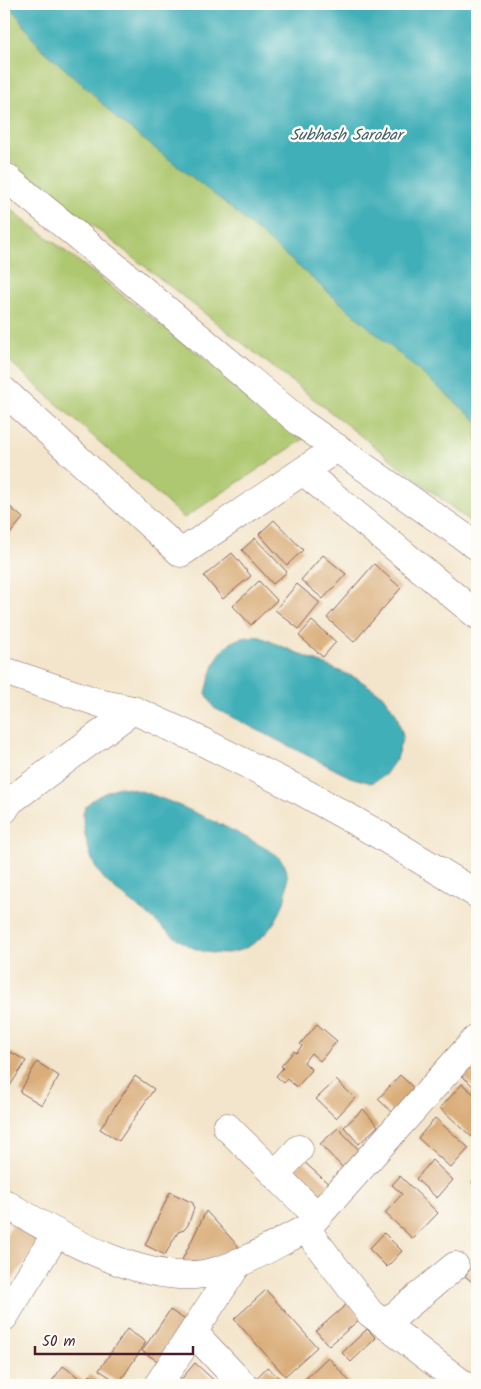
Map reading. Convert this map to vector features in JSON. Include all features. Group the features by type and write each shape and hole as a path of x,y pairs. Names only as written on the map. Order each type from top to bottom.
{"street":[{"path":"4,176 301,423 477,546"},
{"path":"4,391 181,553 337,448"},
{"path":"303,471 477,615"},
{"path":"4,671 103,704 133,710 203,742 303,792 383,837 477,894"},
{"path":"4,810 10,801 133,710"},
{"path":"4,1203 56,1234 106,1257 170,1274 194,1275 216,1272 239,1262 312,1222 477,1038"},
{"path":"227,1127 275,1175 312,1222 370,1313 464,1385"},
{"path":"275,1175 298,1149"},
{"path":"4,1317 56,1234"},
{"path":"158,1385 239,1262"},
{"path":"385,1324 455,1266"},
{"path":"193,1332 243,1385"}],"green space":[{"name":"Subhash Sarobar","path":"4,4 477,4 477,527 4,156"},
{"path":"4,204 307,437 184,518 4,356"}],"water":[{"name":"Subhash Sarobar","path":"9,4 477,4 477,421 224,202 116,118 90,91 40,47"},
{"path":"258,636 358,679 382,695 396,713 403,736 396,759 385,775 371,783 350,777 214,708 206,693 218,657 222,651 236,640"},
{"path":"118,787 146,793 173,803 226,827 277,855 286,869 287,888 280,912 273,925 264,935 254,943 230,953 203,951 189,946 176,938 105,880 91,857 84,830 83,815 89,802"}],"building":[{"path":"4,502 23,518 4,541"},
{"path":"274,520 303,550 287,565 259,534"},
{"path":"255,538 287,572 273,584 242,550"},
{"path":"232,553 251,576 223,599 204,576"},
{"path":"323,555 346,574 323,599 301,580"},
{"path":"374,564 401,588 354,642 327,618"},
{"path":"259,581 277,600 251,625 233,606"},
{"path":"297,584 320,603 299,629 275,610"},
{"path":"312,621 336,642 323,657 299,636"},
{"path":"317,1024 337,1041 320,1061 311,1053 304,1062 312,1070 297,1087 287,1079 284,1083 276,1076 283,1068 281,1066 294,1051 296,1053 302,1046 300,1044"},
{"path":"11,1052 26,1061 8,1089 4,1086 4,1063"},
{"path":"477,1058 477,1090 461,1075"},
{"path":"37,1062 59,1076 42,1105 20,1092"},
{"path":"400,1075 417,1091 395,1115 378,1099"},
{"path":"135,1076 154,1089 119,1141 100,1129"},
{"path":"336,1080 355,1098 336,1118 316,1099"},
{"path":"462,1084 477,1097 477,1132 472,1137 440,1108"},
{"path":"363,1109 378,1126 359,1144 344,1127"},
{"path":"435,1118 469,1148 451,1168 418,1138"},
{"path":"338,1128 362,1153 345,1170 320,1144"},
{"path":"432,1160 453,1180 437,1198 416,1179"},
{"path":"303,1161 331,1186 312,1206 285,1181"},
{"path":"400,1176 438,1213 413,1239 385,1213 402,1194 392,1185"},
{"path":"477,1177 477,1188 472,1183"},
{"path":"170,1192 193,1203 194,1208 188,1225 184,1230 178,1232 165,1255 145,1245"},
{"path":"206,1211 239,1247 228,1257 215,1263 181,1262"},
{"path":"14,1222 40,1241 4,1292 4,1237"},
{"path":"384,1233 402,1251 387,1267 369,1249"},
{"path":"477,1260 477,1286 465,1276"},
{"path":"266,1290 317,1347 285,1376 234,1319"},
{"path":"348,1303 361,1318 329,1346 316,1331"},
{"path":"170,1310 190,1323 162,1364 142,1351"},
{"path":"127,1329 146,1342 119,1383 99,1370"},
{"path":"367,1329 376,1338 351,1362 342,1353"},
{"path":"328,1357 350,1382 346,1385 304,1385 301,1383"},
{"path":"195,1363 219,1385 177,1384"},
{"path":"63,1366 85,1382 90,1375 102,1383 104,1379 112,1385 49,1385"},
{"path":"267,1367 287,1385 250,1385"}]}
